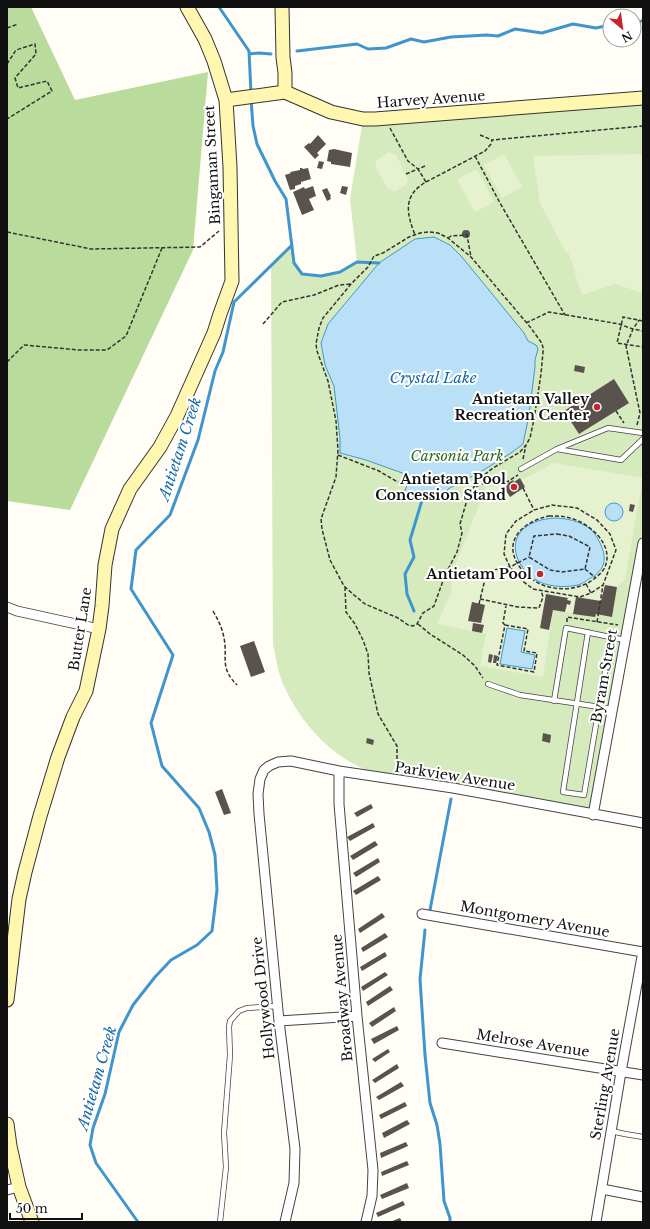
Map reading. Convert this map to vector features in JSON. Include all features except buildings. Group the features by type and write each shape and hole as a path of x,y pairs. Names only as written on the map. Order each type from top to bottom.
{"street":[{"name":"Bingaman Street","path":"187,7 205,39 214,61 226,100 229,146 232,281"},
{"path":"226,100 285,92 282,7"},
{"name":"Harvey Avenue","path":"285,92 331,112 363,119 643,98"},
{"name":"Butter Lane","path":"7,1000 19,900 25,872 58,757 73,717 86,691 99,629 105,565 112,529 130,489 160,447 177,416 214,333 232,281"},
{"name":"Byram Street","path":"594,815 643,543"},
{"path":"7,607 17,611 99,629"},
{"name":"Parkview Avenue","path":"264,770 278,762 291,762 339,771 453,788 643,823"},
{"name":"Hollywood Drive","path":"264,770 260,779 258,794 259,814 279,1021 295,1149 294,1183 285,1222"},
{"name":"Broadway Avenue","path":"339,771 339,804 373,1170 372,1196 366,1222"},
{"name":"Montgomery Avenue","path":"422,914 643,952"},
{"name":"Sterling Avenue","path":"596,1222 643,952"},
{"path":"279,1021 358,1016"},
{"name":"Melrose Avenue","path":"442,1043 643,1075"},
{"path":"7,1124 13,1189 32,1222"},
{"path":"602,1190 643,1196"}],"lane":[{"path":"521,469 557,449 608,428 643,433"},
{"path":"557,449 621,460 643,439"},
{"path":"554,701 566,628 625,640"},
{"path":"588,632 563,792 584,795 611,637"},
{"path":"488,684 520,695 613,710"},
{"path":"220,1222 226,1167 224,1133 230,1055 230,1021 239,1011 248,1008 278,1006"},
{"path":"611,1130 643,1138"}],"path":[{"path":"7,28 18,24"},
{"path":"7,64 16,50 35,44 36,54 15,78 18,88 46,81 52,91 7,119"},
{"path":"384,118 408,161 418,169 426,182"},
{"path":"480,135 492,140 643,126"},
{"path":"415,235 408,208 413,193 418,187 426,182 485,151 491,144 492,140"},
{"path":"475,156 500,203 565,315"},
{"path":"406,174 425,166"},
{"path":"7,232 91,249 200,248 231,220"},
{"path":"429,232 438,233 448,238 471,257 541,342 543,352 530,438 520,452 479,478 467,500 460,524 462,533 457,552 445,575 434,606 423,613 418,624 413,626 365,604 354,596 344,586 330,560 321,519 336,477 338,455 336,421 328,381 317,351 316,344 319,328 324,318 351,284 368,267 374,256 383,254 409,237 415,235 429,232"},
{"path":"448,238 451,236 467,234 471,257"},
{"path":"7,362 24,345 79,350 108,350 126,336 162,248"},
{"path":"263,324 282,302 314,295 339,285 351,284"},
{"path":"526,323 549,312 621,325 643,332"},
{"path":"643,321 623,317 617,343 643,347"},
{"path":"636,432 640,413 626,344 639,320"},
{"path":"616,411 629,432"},
{"path":"473,488 486,483 507,482 521,473 526,445"},
{"path":"338,455 379,471 401,484"},
{"path":"523,488 534,510"},
{"path":"597,622 603,585 616,550 610,534 597,520 577,508 552,505 534,510 516,521 506,534 504,554 510,567 520,579 533,589 580,597 591,593 603,585"},
{"path":"549,516 561,516 582,522 596,533 606,550 606,562 603,570 596,578 586,584 573,588 558,589 544,586 536,582 522,570 517,563 514,557 513,544 515,537 522,528 541,518 549,516"},
{"path":"529,557 534,536 557,534 569,536 590,547 585,568"},
{"path":"479,604 487,571 510,567 529,557"},
{"path":"529,557 550,570 562,572 585,568"},
{"path":"585,568 596,578"},
{"path":"603,570 608,572"},
{"path":"586,584 591,593"},
{"path":"344,586 346,612 355,624 368,654 369,673 378,714 397,746 397,760 403,781"},
{"path":"557,593 558,589"},
{"path":"480,599 518,607 539,608 543,597 541,590"},
{"path":"505,625 528,629 524,651 537,653 534,672 497,665 505,625 503,622 506,605"},
{"path":"213,611 220,623 224,639 224,661 229,677 237,685"},
{"path":"566,628 567,617 628,627"},
{"path":"418,624 430,634 463,655 476,666 488,684"}],"green space":[{"path":"7,7 31,7 75,100 208,72 193,250 70,510 7,501"},
{"name":"Carsonia Park","path":"643,98 643,543 593,815 391,779 372,773 337,753 306,723 282,681 273,645 271,266 292,245 294,263 302,274 321,276 340,272 357,262 350,199 363,119"},
{"path":"389,152 396,155 408,179 406,185 395,191 388,189 375,166 377,160"},
{"path":"504,154 522,187 502,198 484,165"},
{"path":"643,154 643,293 615,284 582,295 569,254 565,251 540,203 533,156"},
{"path":"477,169 494,202 475,212 457,179"},
{"name":"Antietam Pool","path":"553,463 643,478 625,579 617,587 612,617 596,614 595,617 553,610 543,677 480,666 486,634 437,624 451,593 454,569 486,487 503,486 513,480 514,482 520,478 521,480"}],"water":[{"name":"Crystal Lake","path":"434,237 450,245 462,257 524,333 528,341 536,345 538,349 535,360 529,415 523,444 482,471 448,489 444,499 403,495 408,483 405,474 366,460 340,453 340,438 334,386 325,365 321,343 328,324 379,263 415,239"},
{"path":"614,503 620,506 623,512 620,518 614,521 608,518 605,512 608,506"},
{"path":"553,518 573,520 586,526 594,533 602,547 604,553 604,563 602,568 595,575 579,585 556,586 539,582 529,575 518,559 515,547 519,534 533,523"},
{"path":"507,628 525,631 521,652 535,655 532,669 500,664"}],"waterway":[{"name":"Antietam Creek","path":"219,7 249,51 251,93"},
{"path":"297,51 357,44 368,49 386,48 411,39 424,42 451,37 487,35 498,36 515,29 542,33 573,24 596,28 602,27"},
{"path":"249,54 271,54"},
{"name":"Antietam Creek","path":"251,99 253,126 257,144 275,181 286,199 294,263 302,274 321,276 340,272 357,262 379,263"},
{"name":"Antietam Creek","path":"138,1222 96,1163 90,1145 93,1128 105,1094 119,1032 133,1005 155,977 171,960 197,945 212,931 217,890 215,855 209,832 199,808 162,766 151,723 173,655 131,589 136,550 170,515 198,440 215,371 223,352 234,302 292,245"},
{"path":"414,611 407,594 405,574 414,557 410,540 423,497"},
{"path":"430,910 451,799"},
{"path":"425,930 420,979 425,1055 430,1103 437,1125 440,1144 444,1201 450,1222"}],"place":[{"name":"Antietam Valley Recreation Center","path":"597,407"},
{"name":"Antietam Pool Concession Stand","path":"514,487"},
{"name":"Antietam Pool","path":"540,574"}]}
